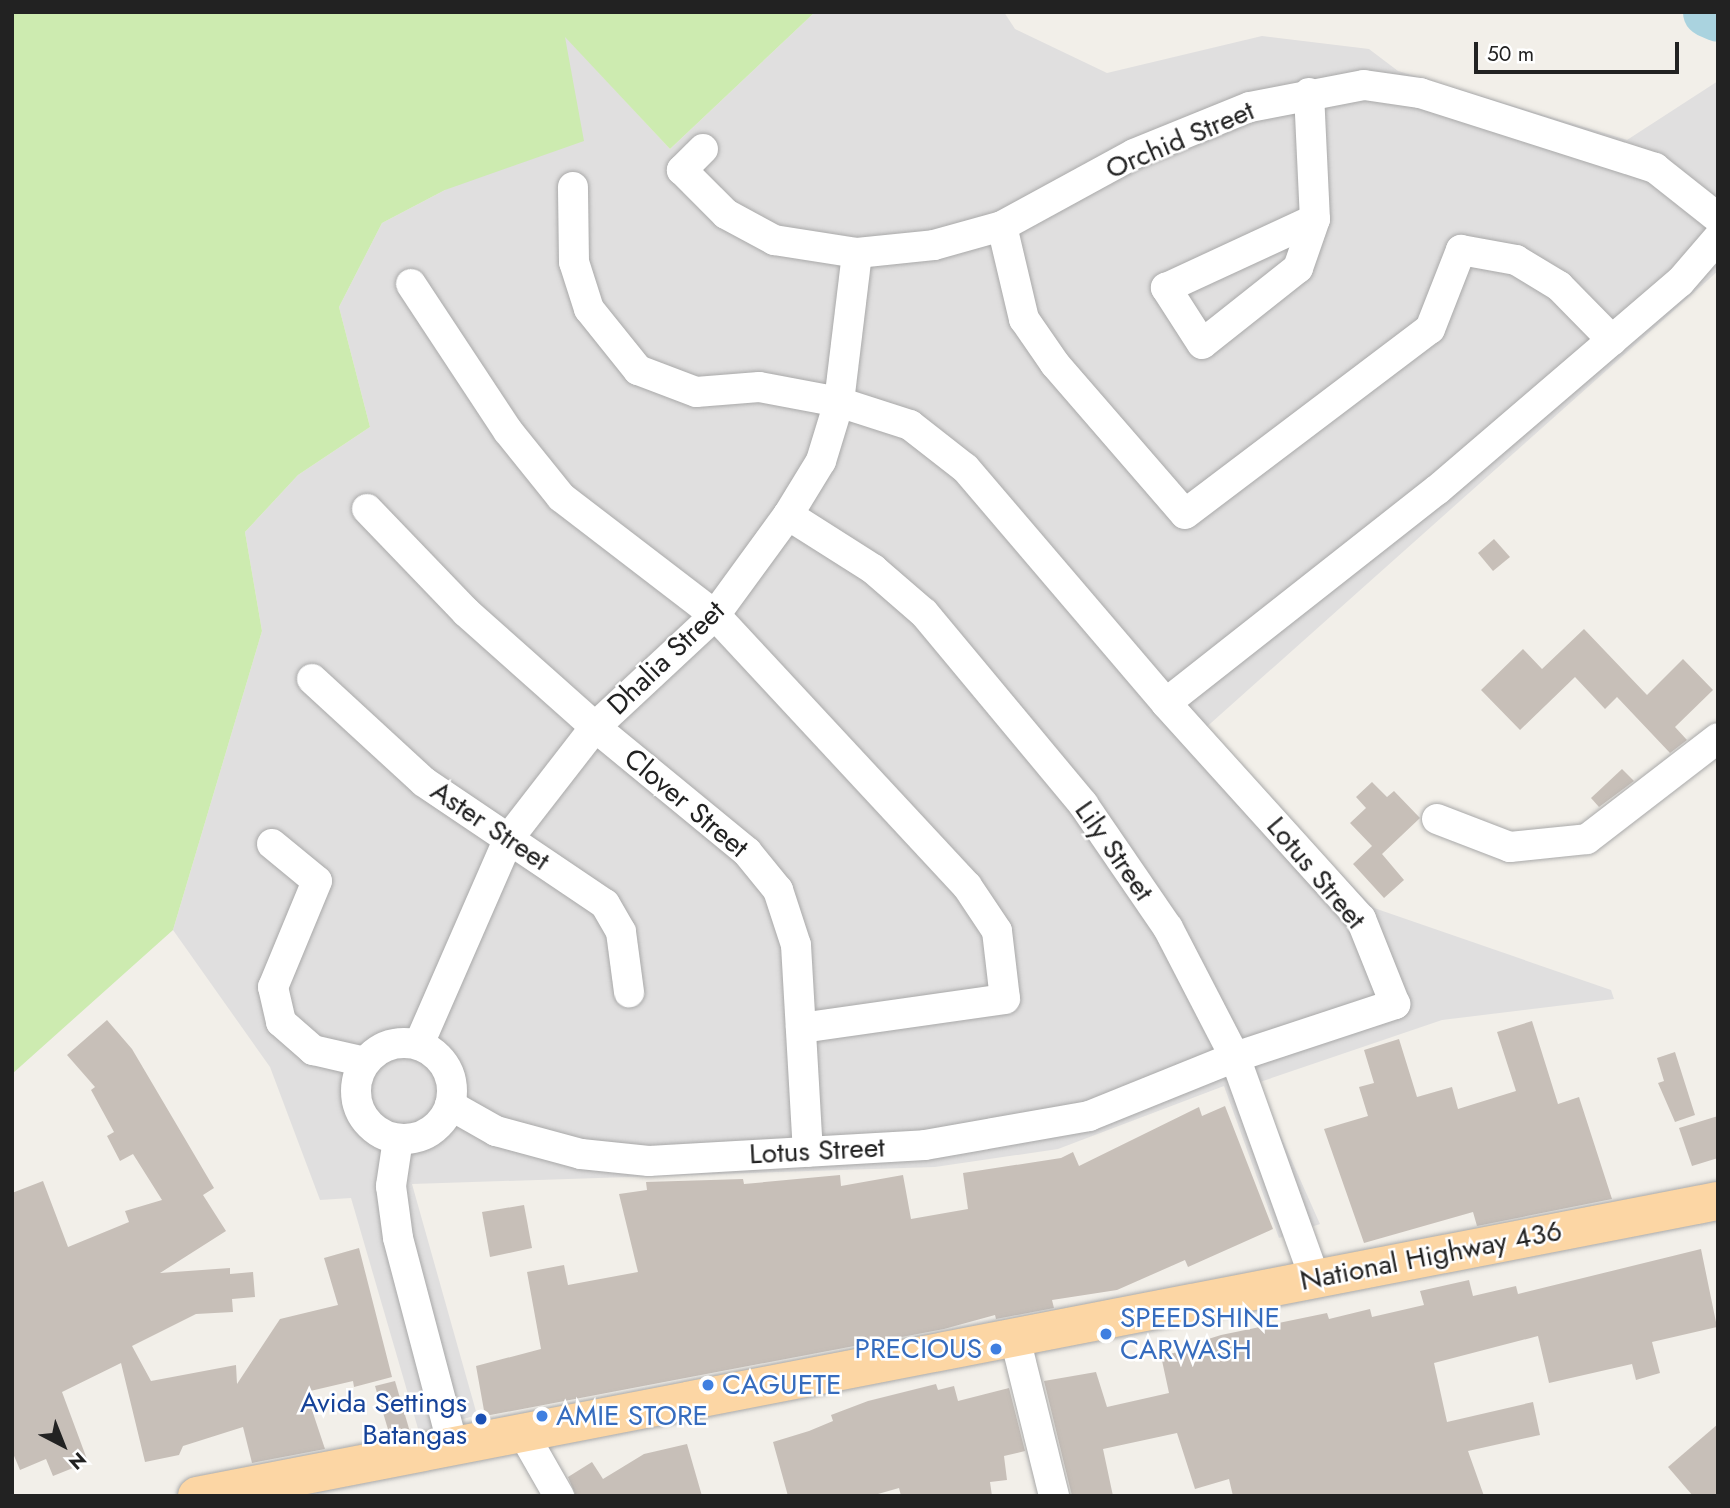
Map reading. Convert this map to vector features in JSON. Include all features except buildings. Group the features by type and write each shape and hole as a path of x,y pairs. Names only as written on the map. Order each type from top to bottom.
{"main road":[{"name":"National Highway 436","path":"197,1496 1015,1338 1314,1277 1718,1201"}],"street":[{"name":"Orchid Street","path":"703,149 682,170 726,214 774,240 857,253 934,245 1002,226 1134,154 1250,107 1308,93 1364,86 1420,93 1655,168 1718,218"},
{"path":"1308,93 1315,219 1298,268 1202,344 1166,288 1315,219"},
{"name":"Lotus Street","path":"450,1105 496,1131 581,1154 649,1161 925,1145 1089,1116 1235,1057 1395,1004 1361,919 1166,703 965,468 910,425 839,402 759,387 696,392 638,370 589,309 574,262 573,187"},
{"path":"1002,226 1024,319 1055,364 1185,514 1430,329 1461,250 1516,260 1559,286 1612,340"},
{"path":"1166,703 1437,490 1680,282 1718,238"},
{"name":"Dhalia Street","path":"419,1044 509,838 595,727 715,615 788,516 821,461 839,402 857,253"},
{"path":"411,284 508,431 561,497 715,615 967,886 997,932 1005,999 800,1028"},
{"name":"Clover Street","path":"367,509 466,612 595,727 747,852 778,890 796,945 808,1152"},
{"name":"Lily Street","path":"788,516 873,569 924,613 1074,793 1168,928 1235,1057 1314,1277"},
{"name":"Aster Street","path":"312,679 424,782 605,904 621,932 629,992"},
{"path":"1437,819 1510,847 1587,839 1718,738"},
{"path":"272,844 317,881 274,987 281,1022 313,1050 365,1062"},
{"path":"390,1044 419,1044 432,1051 450,1075 450,1105 430,1132 398,1139 369,1124 359,1110 358,1077 365,1062 390,1044"},
{"path":"398,1139 391,1186 398,1238 453,1446"},
{"path":"1015,1338 1054,1496"},
{"path":"523,1433 559,1496"}],"shaded area":[{"name":"Avida Settings Batangas","path":"815,12 1004,12 1015,29 1107,73 1262,36 1369,49 1398,71 1627,140 1718,81 1718,271 1202,731 1374,908 1611,990 1614,999 1442,1020 1257,1083 1320,1224 1279,1238 1224,1086 1058,1149 935,1167 412,1184 477,1415 419,1432 351,1198 320,1200 270,1067 173,930 262,631 245,532 298,475 370,427 339,307 382,223 445,190 565,36 670,149"}],"green space":[{"path":"12,12 815,12 670,149 565,37 584,141 445,190 382,223 339,307 370,427 298,475 245,532 262,631 173,930 12,1074"}],"waterway":[{"path":"1707,12 1718,17"}],"place":[{"name":"SPEEDSHINE CARWASH","path":"1106,1334"},
{"name":"PRECIOUS","path":"996,1349"},
{"name":"CAGUETE","path":"708,1385"},
{"name":"AMIE STORE","path":"542,1416"},
{"name":"Avida Settings Batangas","path":"481,1419"}]}
